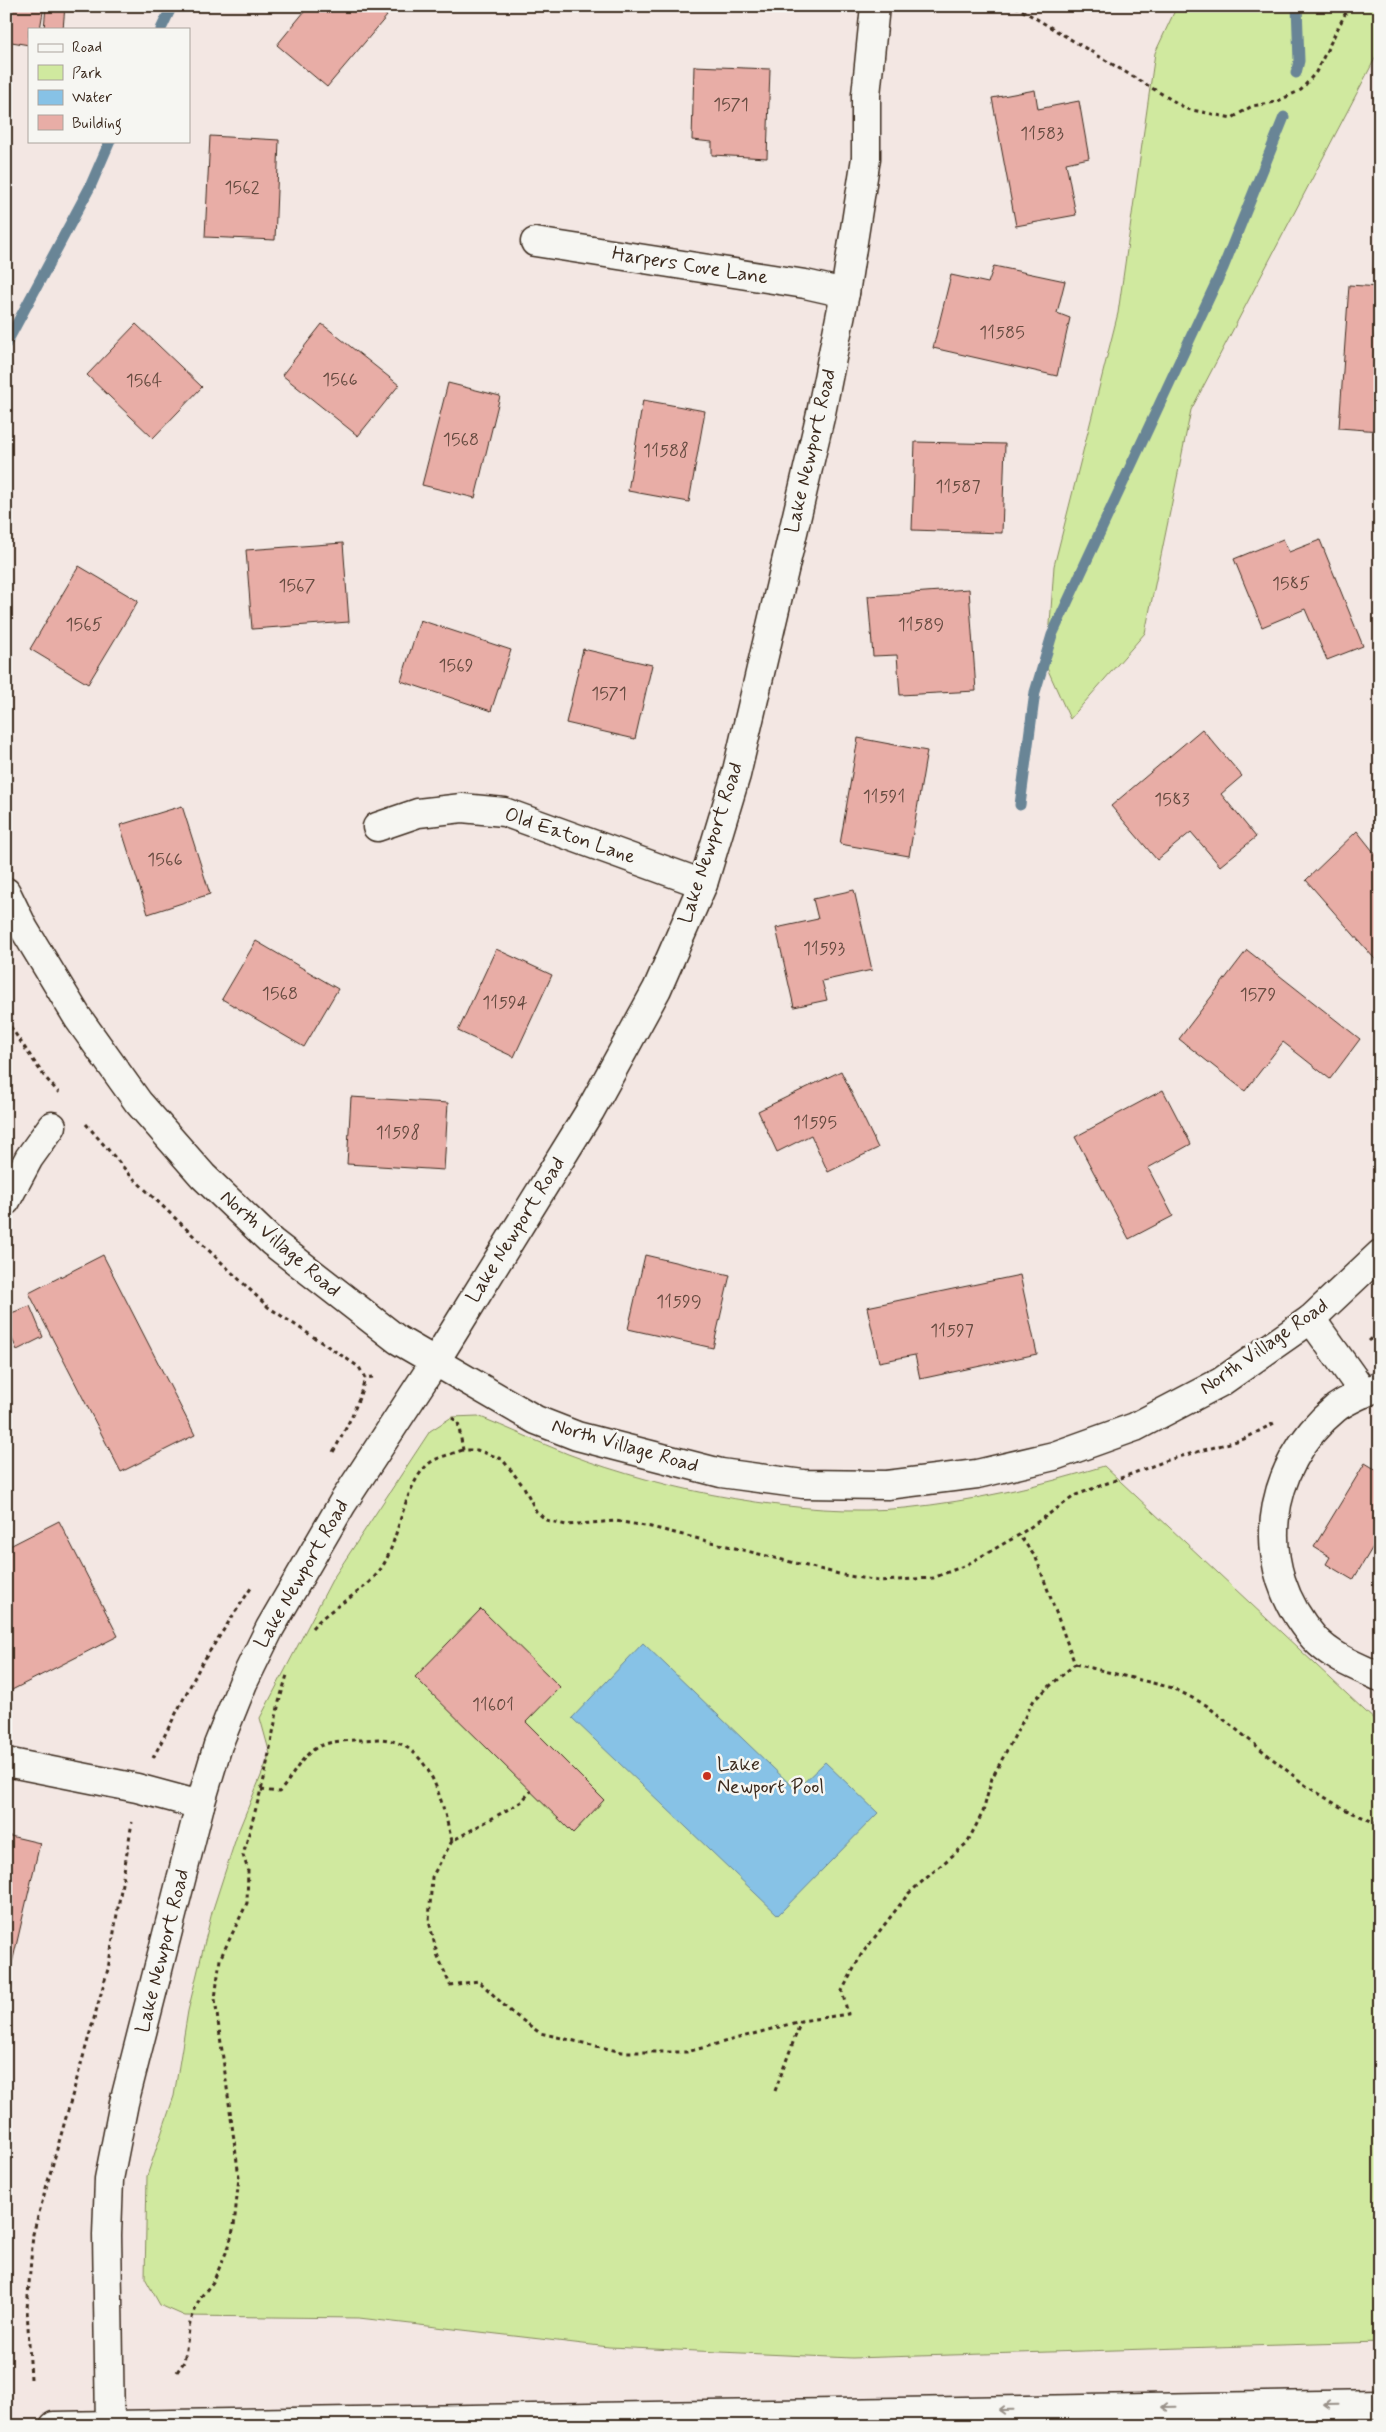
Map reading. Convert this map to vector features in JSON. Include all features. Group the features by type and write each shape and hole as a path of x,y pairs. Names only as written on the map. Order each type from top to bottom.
{"street":[{"name":"Lake Newport Road","path":"110,2425 107,2235 109,2179 124,2103 200,1805 218,1745 239,1692 270,1628 342,1504 435,1362 594,1103 657,990 702,884 736,775 821,413 845,292 866,158 866,95 875,6"},
{"name":"Harpers Cove Lane","path":"535,242 805,284 845,292"},
{"name":"Old Eaton Lane","path":"377,827 418,812 462,808 504,812 702,884"},
{"name":"North Village Road","path":"6,892 24,929 78,1018 138,1102 203,1176 272,1242 345,1301 398,1340 536,1420 577,1436 721,1473 803,1484 887,1485 977,1474 1054,1456 1134,1427 1221,1382 1311,1319 1380,1254"},
{"path":"6,1201 29,1158 52,1126"},
{"path":"1311,1319 1372,1389 1337,1408 1313,1430 1289,1465 1277,1498 1273,1535 1278,1571 1291,1607 1315,1640 1346,1661 1380,1676"},
{"path":"6,1762 137,1788 200,1805"},
{"path":"54,2426 629,2418 1380,2404"}],"path":[{"path":"1016,6 1187,109 1232,118 1252,106 1276,102 1301,90 1316,72 1349,6"},
{"path":"6,1020 44,1076 63,1097"},
{"path":"81,1118 130,1175 268,1307 359,1367 365,1378 374,1377"},
{"path":"308,1633 322,1617 347,1601 371,1580 386,1562 410,1492 419,1477 433,1461 463,1450"},
{"path":"1020,1535 1036,1558 1075,1664"},
{"path":"1075,1664 1173,1688 1206,1705 1305,1785 1342,1808 1380,1825"},
{"path":"531,1791 521,1802 452,1841 432,1876 429,1921 437,1954 450,1985 479,1981 511,2012 540,2032 622,2052 687,2052 801,2021 848,2014 842,1991 861,1955 909,1893 967,1843 983,1812 992,1778 1034,1700 1075,1664"},
{"path":"177,2372 184,2362 190,2323 200,2298 213,2282 234,2226 239,2177 215,1998 220,1959 247,1903 248,1870 243,1855 261,1790 279,1702 288,1670"},
{"path":"261,1790 279,1792 313,1750 344,1740 388,1740 417,1754 430,1772 443,1806 452,1841"},
{"path":"775,2091 801,2021"}],"green space":[{"path":"1177,6 1380,6 1380,49 1191,410 1145,633 1070,719 1047,668 1054,566 1118,313 1155,53"},
{"path":"478,1416 568,1454 647,1479 734,1499 823,1509 865,1510 931,1505 1031,1486 1104,1466 1380,1725 1380,2342 852,2358 609,2347 359,2318 185,2316 160,2305 145,2278 147,2176 174,2096 188,2011 212,1912 238,1832 270,1754 260,1718 332,1580 430,1431 452,1417"}],"water":[{"name":"Lake Newport Pool","path":"643,1643 796,1790 825,1762 878,1813 778,1915 572,1718"}],"building":[{"path":"6,6 44,6 40,28 28,28 28,45 6,41"},
{"path":"46,6 65,6 63,28 44,28"},
{"path":"309,6 374,6 387,16 327,87 277,45"},
{"path":"694,66 770,69 767,158 712,155 712,142 692,140"},
{"path":"1035,90 1038,109 1079,101 1089,158 1066,163 1076,215 1016,226 992,98"},
{"path":"210,136 279,140 275,240 205,237"},
{"path":"994,266 1065,281 1057,313 1070,318 1057,376 933,348 951,275 988,283"},
{"path":"1349,285 1380,287 1380,431 1339,428"},
{"path":"136,324 202,387 153,438 87,375"},
{"path":"322,324 399,385 358,436 282,375"},
{"path":"448,383 500,396 475,498 422,485"},
{"path":"643,400 705,411 689,502 628,491"},
{"path":"915,442 1005,444 1002,533 912,530"},
{"path":"1283,539 1289,552 1320,540 1363,646 1327,660 1305,609 1262,627 1234,559"},
{"path":"343,543 349,622 252,629 246,550"},
{"path":"79,566 138,601 88,684 30,649"},
{"path":"969,589 976,691 900,695 897,655 873,656 868,596"},
{"path":"420,620 511,650 491,711 401,681"},
{"path":"583,649 652,665 635,739 566,723"},
{"path":"1202,729 1242,776 1221,794 1256,837 1220,866 1191,832 1157,860 1111,806"},
{"path":"858,738 927,751 909,856 840,844"},
{"path":"182,806 210,894 148,914 120,825"},
{"path":"1357,831 1380,860 1380,965 1306,880"},
{"path":"854,890 872,970 822,981 827,1000 794,1007 776,928 818,919 813,899"},
{"path":"256,941 338,989 304,1047 222,999"},
{"path":"496,949 552,975 514,1057 458,1031"},
{"path":"1247,950 1360,1039 1330,1079 1283,1042 1245,1091 1179,1039"},
{"path":"841,1071 878,1148 828,1172 811,1135 777,1152 758,1111"},
{"path":"1163,1090 1191,1144 1148,1168 1173,1216 1129,1239 1075,1137"},
{"path":"351,1097 448,1103 444,1170 347,1164"},
{"path":"103,1255 195,1435 121,1472 29,1293"},
{"path":"645,1255 730,1275 713,1348 628,1329"},
{"path":"1020,1275 1037,1354 920,1379 915,1355 879,1362 867,1307"},
{"path":"30,1306 43,1337 17,1350 6,1325 6,1315"},
{"path":"1365,1463 1380,1472 1380,1535 1353,1580 1326,1564 1330,1557 1314,1547"},
{"path":"59,1521 118,1636 6,1693 6,1611 8,1610 6,1606 6,1548"},
{"path":"481,1609 560,1687 526,1722 604,1800 573,1833 415,1677"},
{"path":"6,1835 40,1843 6,1989"}],"waterway":[{"path":"161,28 172,6"},
{"path":"1296,73 1299,61 1297,6"},
{"path":"1020,805 1035,692 1052,635 1223,268 1284,117"},
{"path":"6,344 90,187 110,142"}],"place":[{"name":"Lake Newport Pool","path":"707,1776"}]}
